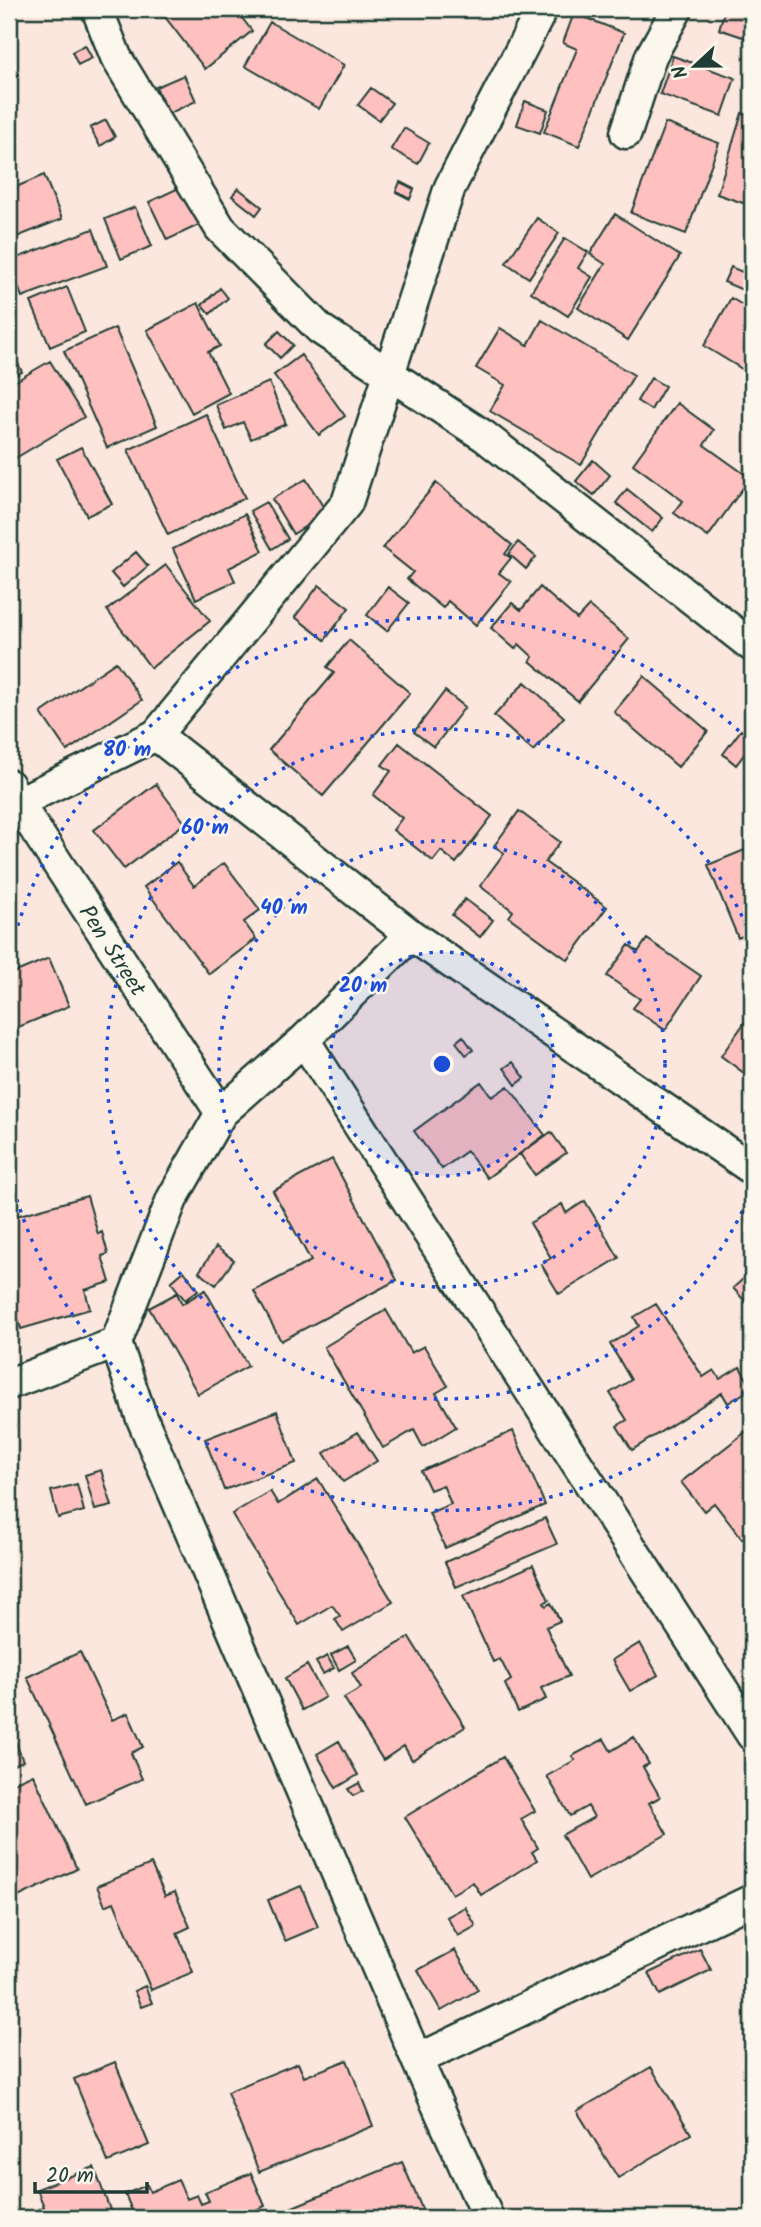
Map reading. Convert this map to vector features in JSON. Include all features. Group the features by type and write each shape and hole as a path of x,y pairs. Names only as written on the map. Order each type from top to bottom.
{"street":[{"path":"97,9 116,57 220,228 320,329 484,436 752,646"},
{"path":"12,798 156,735 347,503 450,187 542,9"},
{"path":"626,132 651,56 677,9"},
{"path":"156,735 411,935 752,1169"},
{"name":"Pen Street","path":"12,798 221,1113"},
{"path":"411,935 304,1040 221,1113 172,1199 116,1343 141,1416 417,2060 488,2218"},
{"path":"304,1040 752,1735"},
{"path":"9,1384 116,1343"},
{"path":"417,2060 752,1900"}],"building":[{"path":"159,9 235,9 252,31 205,69"},
{"path":"725,9 752,11 752,40 719,29"},
{"path":"574,13 624,33 579,146 544,132 577,49 563,43"},
{"path":"270,22 344,65 319,109 245,66"},
{"path":"85,45 92,58 78,65 72,52"},
{"path":"673,56 735,78 722,116 660,94"},
{"path":"184,75 196,101 168,114 156,87"},
{"path":"371,88 392,103 379,120 358,105"},
{"path":"525,101 548,110 540,133 517,125"},
{"path":"742,113 752,116 752,206 717,194"},
{"path":"106,120 115,137 100,146 90,128"},
{"path":"665,123 719,143 686,234 631,213"},
{"path":"404,128 429,143 418,164 391,149"},
{"path":"44,175 62,219 9,240 9,190"},
{"path":"400,182 414,189 410,199 396,192"},
{"path":"185,185 203,223 167,240 149,202"},
{"path":"238,188 262,207 256,215 232,196"},
{"path":"135,207 152,246 121,259 105,219"},
{"path":"615,214 680,256 628,340 578,308 605,264 590,254"},
{"path":"537,218 559,233 529,278 506,263"},
{"path":"93,229 107,266 22,297 9,261"},
{"path":"565,238 588,252 578,268 592,277 568,316 531,292"},
{"path":"752,247 752,294 724,282 731,267 742,272"},
{"path":"67,287 85,332 50,347 31,302"},
{"path":"220,288 228,298 210,314 202,305"},
{"path":"731,298 752,311 752,375 704,346"},
{"path":"198,303 220,346 208,352 229,393 192,413 147,330"},
{"path":"542,320 634,375 581,465 490,411 505,385 476,368 500,328 528,345"},
{"path":"115,328 157,426 107,448 64,351"},
{"path":"279,331 293,345 280,358 266,344"},
{"path":"9,344 22,372 9,378"},
{"path":"301,355 345,416 319,435 274,375"},
{"path":"50,361 84,417 9,462 9,385"},
{"path":"651,378 665,386 651,410 637,401"},
{"path":"269,382 286,424 251,439 243,422 226,430 216,405"},
{"path":"677,403 714,430 704,445 750,478 708,537 674,513 683,501 633,464"},
{"path":"206,414 245,498 168,535 128,450"},
{"path":"81,447 112,504 87,516 57,459"},
{"path":"593,460 610,475 594,495 576,481"},
{"path":"306,479 327,513 293,534 272,499"},
{"path":"436,483 512,545 505,554 511,558 499,573 511,582 476,625 448,601 443,608 407,579 413,572 383,548"},
{"path":"627,489 663,518 652,532 616,503"},
{"path":"266,502 288,539 272,549 250,511"},
{"path":"245,514 263,551 229,568 235,581 196,599 173,549"},
{"path":"518,542 536,557 526,569 509,554"},
{"path":"136,552 148,566 123,587 111,573"},
{"path":"166,565 210,621 151,668 107,610"},
{"path":"319,585 349,608 325,640 295,617"},
{"path":"388,587 409,603 387,631 367,615"},
{"path":"540,587 577,619 589,606 629,639 578,701 530,661 533,657 519,644 515,649 491,628 512,603 521,610"},
{"path":"349,640 410,693 323,796 269,750 334,673 327,667"},
{"path":"116,662 142,700 67,751 41,713"},
{"path":"644,676 708,731 678,767 614,712"},
{"path":"525,682 564,717 533,751 494,716"},
{"path":"445,691 465,707 434,747 414,732"},
{"path":"741,730 752,738 752,744 736,765 723,754"},
{"path":"399,743 492,816 456,863 441,851 433,861 393,830 402,818 373,795 391,771 382,765"},
{"path":"156,784 185,823 124,869 94,830"},
{"path":"519,811 560,842 545,862 607,907 568,960 509,917 513,911 480,886 504,853 494,846"},
{"path":"752,847 752,932 738,938 708,865"},
{"path":"177,862 194,886 224,863 260,910 244,922 256,939 209,974 144,887"},
{"path":"465,899 493,920 480,937 452,915"},
{"path":"647,939 701,976 665,1030 633,1008 640,999 607,976 629,945 638,952"},
{"path":"49,958 69,1006 9,1031 9,975"},
{"path":"752,1012 752,1079 721,1056"},
{"path":"463,1036 473,1050 466,1055 456,1042"},
{"path":"513,1062 525,1078 516,1085 504,1068"},
{"path":"481,1082 492,1097 508,1086 545,1135 487,1178 467,1151 442,1169 414,1131"},
{"path":"551,1132 566,1153 535,1175 520,1154"},
{"path":"332,1159 397,1280 281,1341 254,1291 311,1261 273,1191"},
{"path":"87,1196 98,1234 102,1232 108,1254 102,1256 110,1282 85,1290 90,1309 21,1329 9,1287 9,1218"},
{"path":"585,1201 619,1258 559,1294 541,1264 551,1258 530,1223 562,1204 566,1213"},
{"path":"216,1247 234,1260 216,1285 199,1272"},
{"path":"184,1271 198,1290 185,1300 171,1282"},
{"path":"752,1271 752,1309 733,1288"},
{"path":"205,1290 248,1366 198,1394 149,1308 177,1293 182,1304"},
{"path":"656,1304 703,1377 714,1370 720,1379 740,1367 752,1388 728,1403 722,1393 632,1450 617,1426 627,1420 610,1393 631,1380 610,1344 639,1326 634,1317"},
{"path":"386,1310 411,1353 424,1346 448,1386 436,1393 456,1427 423,1447 414,1430 383,1448 324,1347"},
{"path":"277,1411 296,1463 224,1490 205,1439"},
{"path":"752,1427 752,1531 742,1539 714,1503 704,1511 681,1482"},
{"path":"513,1431 545,1505 445,1548 429,1513 451,1504 443,1485 430,1490 421,1471"},
{"path":"358,1432 377,1461 343,1482 324,1453"},
{"path":"101,1470 112,1506 95,1510 85,1475"},
{"path":"318,1479 393,1602 343,1632 335,1619 340,1616 332,1605 299,1625 232,1514 270,1491 278,1504"},
{"path":"77,1484 84,1511 58,1518 51,1491"},
{"path":"545,1518 557,1544 456,1587 445,1562"},
{"path":"533,1565 549,1600 544,1603 546,1606 551,1603 560,1621 546,1627 569,1676 541,1688 546,1699 518,1712 505,1684 511,1680 500,1659 493,1662 463,1596"},
{"path":"409,1637 465,1727 412,1760 404,1746 383,1760 344,1698 361,1688 352,1673"},
{"path":"640,1643 658,1675 630,1691 612,1660"},
{"path":"348,1646 356,1660 339,1670 331,1655"},
{"path":"80,1652 112,1720 128,1713 143,1747 131,1753 142,1779 86,1804 27,1677"},
{"path":"327,1656 334,1668 323,1674 316,1662"},
{"path":"307,1665 325,1697 302,1710 285,1678"},
{"path":"9,1725 23,1761 9,1767"},
{"path":"634,1737 649,1764 643,1767 660,1797 649,1803 667,1834 587,1880 562,1835 594,1817 588,1806 570,1816 547,1776 575,1760 572,1756 604,1739 611,1751"},
{"path":"339,1741 358,1775 336,1788 317,1754"},
{"path":"503,1757 535,1811 521,1819 538,1848 532,1852 537,1860 481,1895 473,1882 452,1894 405,1817"},
{"path":"33,1774 77,1869 14,1899 9,1888 9,1785"},
{"path":"359,1783 363,1791 353,1796 348,1789"},
{"path":"151,1864 165,1896 175,1892 190,1927 177,1933 193,1972 151,1990 114,1902 105,1906 97,1886"},
{"path":"301,1886 318,1927 285,1941 268,1900"},
{"path":"465,1907 476,1926 458,1936 447,1917"},
{"path":"752,1937 752,1955 750,1956 744,1940"},
{"path":"700,1949 711,1970 660,1995 649,1973"},
{"path":"455,1950 478,1990 441,2011 418,1970"},
{"path":"145,1986 152,2003 141,2007 134,1991"},
{"path":"347,2060 373,2126 259,2172 227,2092 298,2063 304,2077"},
{"path":"115,2062 149,2145 108,2162 74,2079"},
{"path":"651,2067 691,2134 618,2178 577,2111"},
{"path":"402,2162 426,2218 266,2218"},
{"path":"94,2167 113,2218 34,2218 32,2212 44,2207 37,2189"},
{"path":"251,2173 265,2206 237,2218 135,2218 125,2194 147,2185 150,2192 178,2180 187,2199 197,2195 201,2204 209,2201 205,2192"}]}
